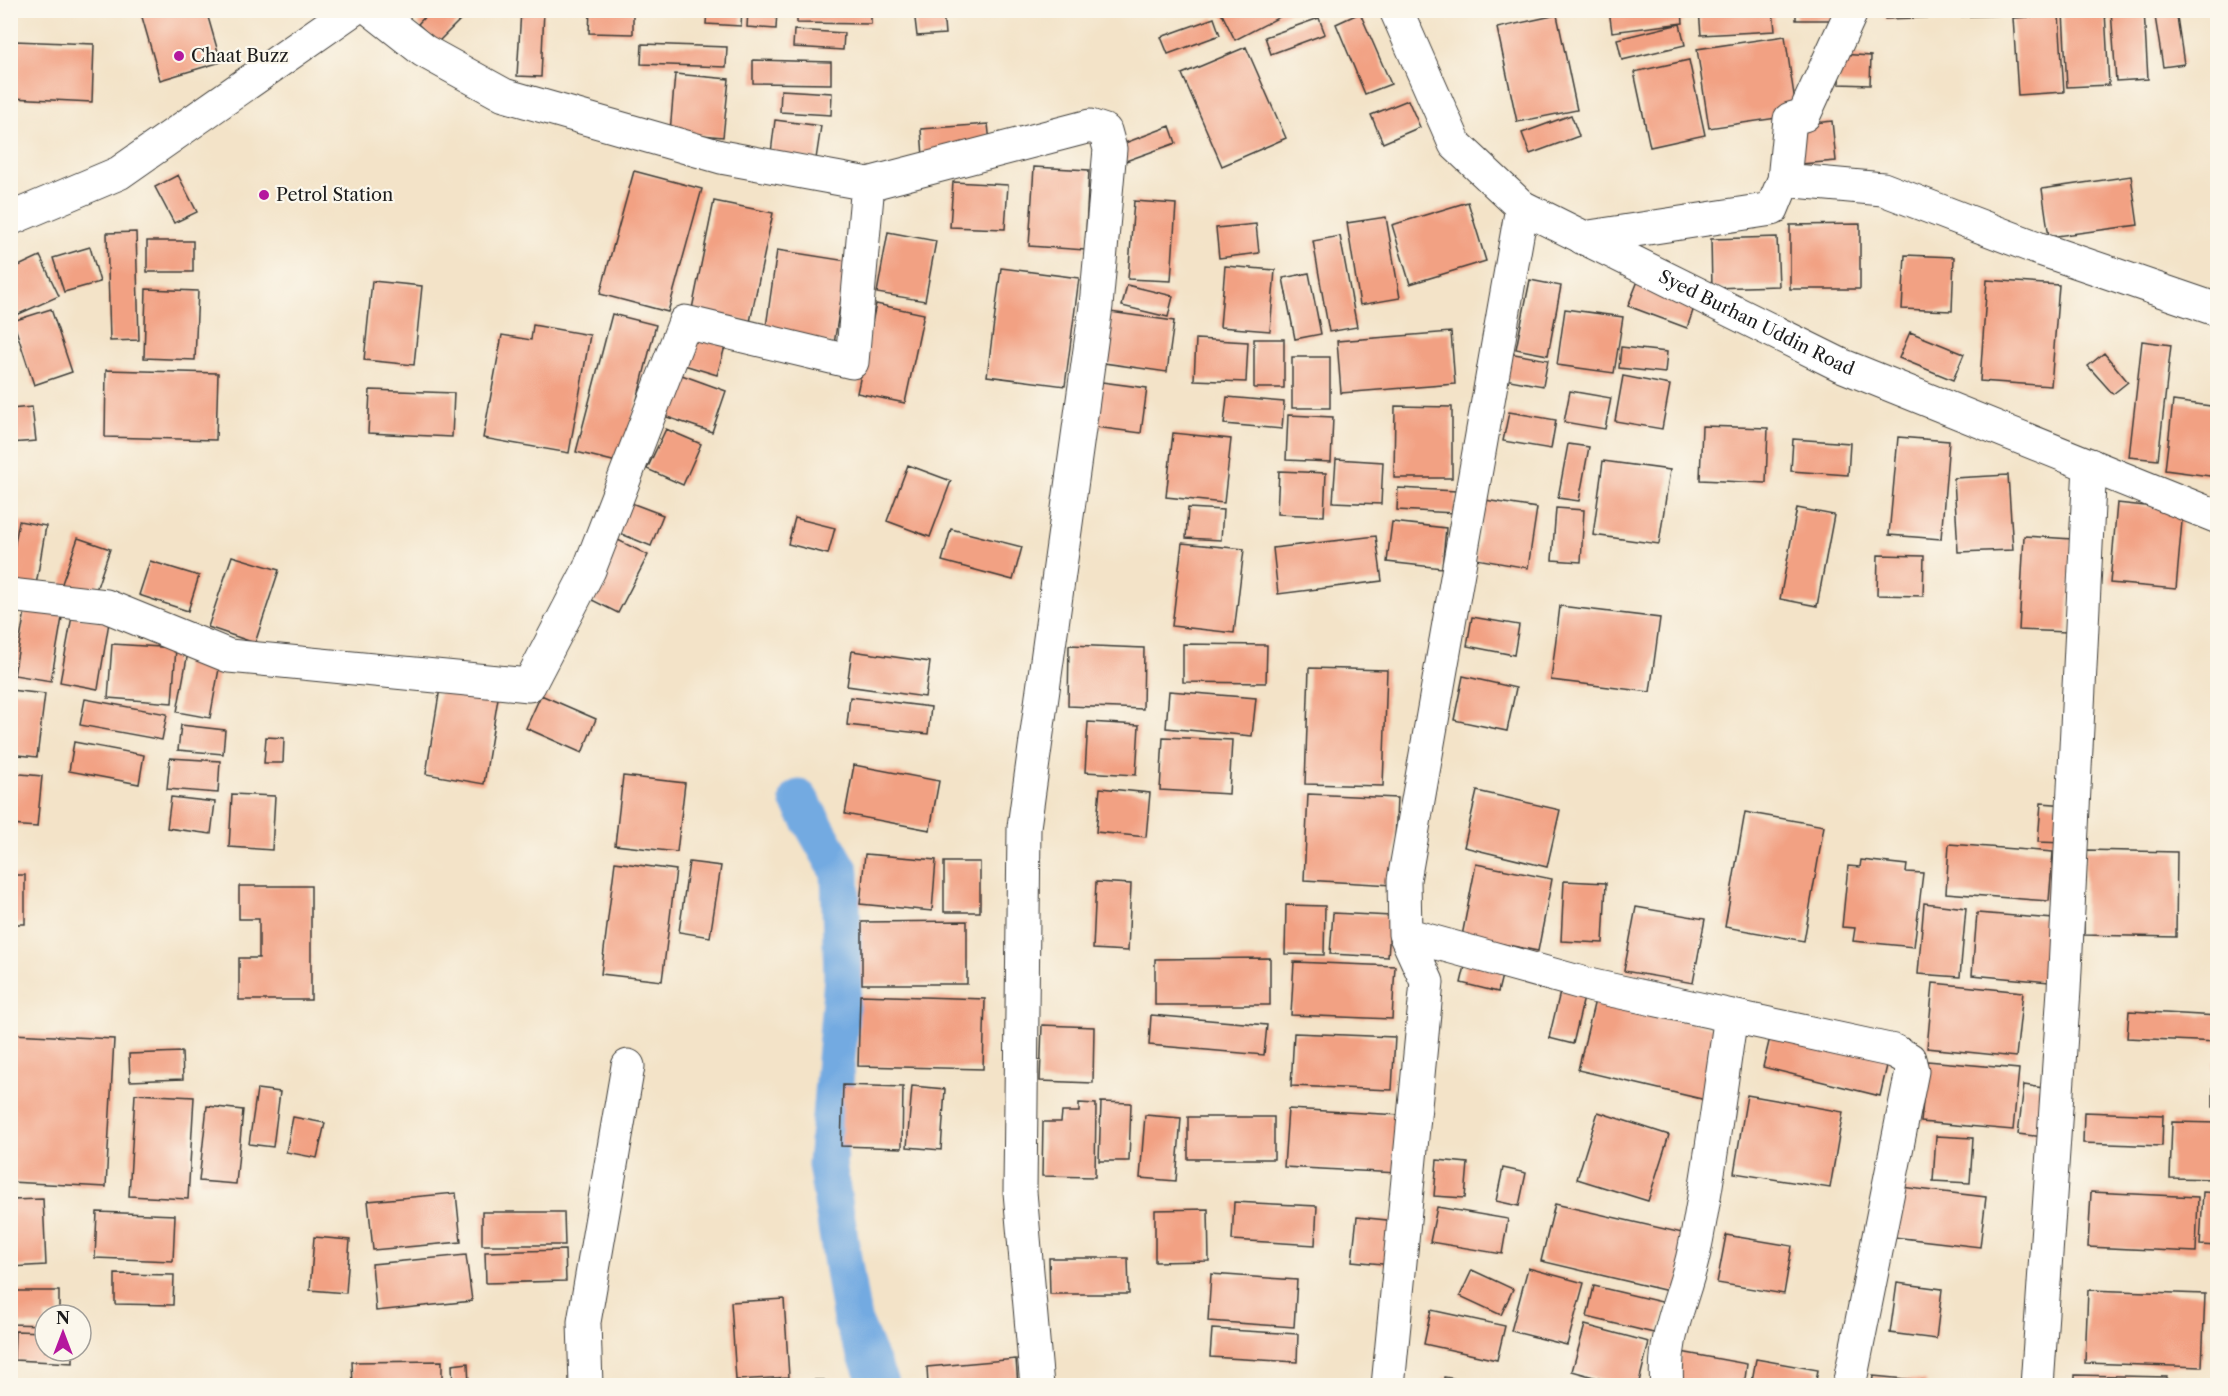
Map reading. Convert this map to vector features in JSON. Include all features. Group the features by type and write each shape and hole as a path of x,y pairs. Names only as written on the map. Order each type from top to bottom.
{"main road":[{"path":"10,219 119,173 352,10"},
{"path":"372,10 424,51 504,95 721,157 867,184 1090,126 1105,131 1110,149 1096,306 1023,827 1020,1192 1037,1386"},
{"name":"Syed Burhan Uddin Road","path":"1396,10 1455,144 1522,207 1841,365 2217,517"},
{"path":"1583,238 1772,209 1784,180 1791,119 1804,115 1852,10"},
{"path":"1784,180 1883,189 2037,248 2217,310"},
{"path":"10,595 106,606 229,656 529,685 589,570 685,322 852,362 867,184"},
{"path":"1388,1386 1427,982 1405,934 1404,880 1522,207"},
{"path":"2037,1386 2064,990 2090,465"},
{"path":"1405,934 1593,986 1894,1051 1909,1059 1912,1071 1849,1386"},
{"path":"1667,1386 1668,1338 1694,1253 1731,1016"},
{"path":"586,1386 584,1322 628,1066"}],"building":[{"path":"140,10 206,10 221,62 160,80"},
{"path":"431,10 470,10 437,43 418,24"},
{"path":"521,10 544,10 541,77 517,76"},
{"path":"590,10 633,10 633,34 589,33"},
{"path":"707,10 742,10 741,26 706,24"},
{"path":"748,10 777,10 776,29 747,27"},
{"path":"797,10 871,10 871,24 797,23"},
{"path":"914,10 943,10 945,34 917,36"},
{"path":"1220,10 1293,10 1235,40"},
{"path":"1609,10 1682,10 1683,23 1612,32"},
{"path":"1699,10 1773,10 1775,31 1701,35"},
{"path":"1796,10 1846,10 1846,20 1796,20"},
{"path":"1884,10 2009,10 2009,15 1885,19"},
{"path":"2111,10 2144,10 2148,79 2116,81"},
{"path":"2154,10 2176,10 2184,64 2163,67"},
{"path":"2105,11 2109,85 2067,87 2063,13"},
{"path":"1360,13 1391,84 1365,94 1336,24"},
{"path":"1557,15 1577,110 1517,122 1497,28"},
{"path":"2059,15 2064,92 2018,95 2013,18"},
{"path":"1214,18 1220,35 1168,54 1161,37"},
{"path":"1319,18 1325,34 1271,54 1265,37"},
{"path":"1680,24 1685,45 1622,60 1617,39"},
{"path":"794,30 844,33 843,50 793,47"},
{"path":"1785,36 1797,115 1709,128 1697,49"},
{"path":"14,41 94,44 92,102 12,98"},
{"path":"642,44 727,47 726,67 641,64"},
{"path":"1246,47 1286,138 1222,166 1182,74"},
{"path":"1840,54 1871,56 1870,85 1839,84"},
{"path":"753,60 831,62 831,84 753,83"},
{"path":"1689,60 1705,135 1650,147 1634,72"},
{"path":"675,74 729,79 723,137 670,132"},
{"path":"781,90 832,93 831,115 780,112"},
{"path":"1408,100 1420,127 1383,143 1371,115"},
{"path":"1571,115 1579,136 1530,154 1522,133"},
{"path":"775,120 821,126 816,159 771,153"},
{"path":"1832,121 1836,161 1801,164 1796,125"},
{"path":"988,124 991,152 923,157 921,129"},
{"path":"1170,126 1176,143 1123,162 1117,146"},
{"path":"1034,167 1089,170 1085,250 1029,246"},
{"path":"634,171 702,189 668,312 600,294"},
{"path":"178,175 197,212 174,223 155,187"},
{"path":"2131,176 2138,225 2049,237 2042,189"},
{"path":"953,182 1008,185 1005,229 950,227"},
{"path":"714,201 773,213 750,322 692,309"},
{"path":"1134,201 1176,204 1171,281 1128,279"},
{"path":"1468,202 1486,261 1410,284 1392,225"},
{"path":"1386,217 1400,298 1360,305 1347,223"},
{"path":"1256,224 1259,253 1219,258 1216,228"},
{"path":"1860,224 1860,289 1790,289 1790,225"},
{"path":"136,232 139,340 110,341 107,233"},
{"path":"888,232 936,241 925,301 877,293"},
{"path":"1340,236 1357,327 1329,332 1313,241"},
{"path":"1777,237 1779,286 1712,288 1711,239"},
{"path":"147,241 193,241 193,272 147,272"},
{"path":"90,247 100,282 64,292 53,258"},
{"path":"777,250 847,261 834,344 765,334"},
{"path":"1905,255 1954,257 1952,311 1902,309"},
{"path":"40,256 59,296 10,318 10,270"},
{"path":"1225,266 1275,270 1270,331 1220,327"},
{"path":"1001,268 1079,278 1065,386 987,376"},
{"path":"1309,273 1321,334 1295,339 1283,278"},
{"path":"1530,280 1561,286 1548,355 1516,349"},
{"path":"1987,280 2059,285 2051,386 1980,381"},
{"path":"372,281 422,286 414,365 364,360"},
{"path":"1638,281 1696,302 1687,328 1628,306"},
{"path":"1127,285 1173,296 1168,317 1122,306"},
{"path":"146,289 198,291 195,360 144,358"},
{"path":"876,304 924,314 905,403 857,393"},
{"path":"51,309 72,372 34,385 13,321"},
{"path":"1565,309 1623,317 1614,373 1557,365"},
{"path":"1110,312 1174,321 1167,372 1104,363"},
{"path":"612,314 656,325 621,463 576,452"},
{"path":"533,325 590,335 569,453 483,438 502,335 531,340"},
{"path":"1451,332 1455,384 1341,393 1337,341"},
{"path":"1910,332 1964,354 1953,380 1899,358"},
{"path":"694,333 726,343 717,375 684,365"},
{"path":"1196,339 1248,342 1246,382 1194,380"},
{"path":"1254,339 1284,339 1284,388 1254,388"},
{"path":"2142,341 2171,345 2158,460 2129,457"},
{"path":"1621,347 1667,352 1665,373 1619,368"},
{"path":"1503,352 1548,360 1543,386 1499,378"},
{"path":"2104,353 2128,382 2113,394 2088,366"},
{"path":"1292,357 1330,357 1330,408 1292,408"},
{"path":"106,370 218,373 216,440 105,437"},
{"path":"679,374 726,391 712,432 664,416"},
{"path":"1623,376 1670,385 1662,429 1615,421"},
{"path":"1094,381 1147,388 1141,433 1088,426"},
{"path":"370,390 454,393 452,437 368,433"},
{"path":"1570,391 1611,398 1605,429 1564,422"},
{"path":"1227,397 1284,402 1282,429 1224,424"},
{"path":"2173,401 2218,407 2217,477 2165,470"},
{"path":"1395,406 1452,407 1452,478 1394,478"},
{"path":"32,407 36,441 10,443 10,409"},
{"path":"1509,412 1556,420 1551,449 1503,441"},
{"path":"1288,415 1333,417 1331,462 1286,460"},
{"path":"1702,426 1768,428 1766,483 1700,480"},
{"path":"666,429 701,444 683,485 647,469"},
{"path":"1173,433 1231,439 1224,503 1166,497"},
{"path":"1898,437 1949,441 1941,539 1889,535"},
{"path":"1793,439 1850,443 1848,475 1791,471"},
{"path":"1568,444 1589,447 1579,501 1558,498"},
{"path":"1336,459 1383,462 1381,504 1333,502"},
{"path":"1603,461 1670,470 1659,544 1593,535"},
{"path":"908,465 951,481 930,537 887,521"},
{"path":"1279,471 1326,473 1324,516 1277,514"},
{"path":"2008,475 2013,550 1958,552 1954,478"},
{"path":"1398,488 1456,491 1455,513 1397,510"},
{"path":"1485,500 1537,508 1528,568 1476,559"},
{"path":"626,501 663,515 651,546 614,531"},
{"path":"2117,503 2183,510 2176,589 2110,583"},
{"path":"1188,508 1223,510 1221,540 1186,538"},
{"path":"1556,508 1584,510 1581,562 1552,560"},
{"path":"1797,508 1834,515 1817,606 1780,599"},
{"path":"795,518 835,528 828,554 788,544"},
{"path":"19,521 46,526 35,591 10,587 10,570"},
{"path":"1392,522 1446,528 1442,568 1387,562"},
{"path":"951,529 1022,547 1013,580 942,561"},
{"path":"1376,536 1382,581 1278,594 1273,548"},
{"path":"2024,536 2072,539 2067,632 2019,630"},
{"path":"612,537 648,555 618,613 582,595"},
{"path":"78,538 110,549 93,599 60,589"},
{"path":"1182,543 1244,549 1234,633 1172,626"},
{"path":"1878,555 1924,556 1923,596 1877,595"},
{"path":"232,556 279,570 255,643 208,627"},
{"path":"150,561 199,576 188,611 139,595"},
{"path":"26,605 63,612 51,681 14,675"},
{"path":"1560,606 1660,618 1650,692 1551,680"},
{"path":"72,616 109,622 98,689 60,682"},
{"path":"1472,617 1519,625 1514,655 1467,646"},
{"path":"112,644 176,648 172,703 108,698"},
{"path":"1183,644 1267,645 1266,683 1183,682"},
{"path":"1069,645 1144,648 1143,709 1068,706"},
{"path":"852,651 930,662 925,697 847,686"},
{"path":"188,652 221,658 210,718 177,712"},
{"path":"1309,668 1387,670 1383,786 1305,784"},
{"path":"1463,676 1516,688 1507,731 1454,720"},
{"path":"441,682 499,692 484,784 426,774"},
{"path":"10,690 45,694 37,757 10,754"},
{"path":"1169,691 1256,698 1252,736 1166,728"},
{"path":"541,695 596,719 582,753 526,728"},
{"path":"850,697 931,707 928,734 847,725"},
{"path":"85,699 167,714 162,740 80,725"},
{"path":"1088,722 1139,725 1136,775 1085,772"},
{"path":"181,725 225,730 223,754 178,750"},
{"path":"266,737 284,738 283,763 264,763"},
{"path":"1163,737 1232,740 1229,794 1160,790"},
{"path":"74,742 144,755 139,784 69,771"},
{"path":"170,758 220,761 218,793 167,789"},
{"path":"854,765 939,781 930,830 845,814"},
{"path":"10,773 42,776 37,827 10,825"},
{"path":"623,776 685,783 677,852 615,845"},
{"path":"1100,788 1150,793 1146,837 1096,832"},
{"path":"1477,791 1560,810 1547,867 1464,847"},
{"path":"232,794 275,796 272,850 229,847"},
{"path":"1308,794 1397,798 1393,885 1304,880"},
{"path":"171,797 215,802 211,834 167,828"},
{"path":"2041,803 2067,805 2065,843 2038,842"},
{"path":"1745,812 1824,826 1804,941 1725,927"},
{"path":"1949,844 2053,852 2049,901 1946,893"},
{"path":"2085,850 2177,852 2176,937 2084,935"},
{"path":"865,854 936,860 932,911 860,904"},
{"path":"1861,860 1907,865 1906,872 1923,873 1914,947 1853,941 1855,928 1842,927 1848,866 1860,867"},
{"path":"615,862 676,870 662,981 601,974"},
{"path":"689,862 721,866 710,937 679,932"},
{"path":"944,862 980,862 980,912 944,912"},
{"path":"1476,864 1552,879 1538,951 1462,936"},
{"path":"10,875 25,875 25,924 10,924"},
{"path":"1564,881 1606,883 1603,943 1561,941"},
{"path":"1096,882 1131,884 1128,951 1093,949"},
{"path":"239,886 311,886 311,1000 239,1000 239,958 259,958 259,919 239,919"},
{"path":"1924,903 1966,908 1960,977 1918,974"},
{"path":"1286,905 1325,906 1324,955 1285,954"},
{"path":"1636,907 1705,919 1693,983 1624,971"},
{"path":"1333,913 1391,916 1388,957 1330,954"},
{"path":"1977,913 2054,919 2049,982 1972,975"},
{"path":"967,921 967,984 862,984 862,922"},
{"path":"1270,958 1270,1005 1155,1005 1155,959"},
{"path":"1294,962 1395,966 1392,1019 1291,1015"},
{"path":"1466,962 1503,971 1498,992 1461,983"},
{"path":"1933,983 2023,992 2016,1057 1927,1048"},
{"path":"1561,988 1585,993 1573,1044 1549,1038"},
{"path":"860,995 985,999 983,1069 858,1066"},
{"path":"1595,1000 1723,1030 1706,1100 1578,1070"},
{"path":"2129,1011 2218,1016 2218,1042 2127,1038"},
{"path":"1151,1015 1267,1025 1264,1055 1149,1045"},
{"path":"1042,1025 1094,1027 1093,1083 1040,1081"},
{"path":"1772,1029 1889,1057 1880,1096 1763,1067"},
{"path":"1294,1033 1395,1037 1392,1090 1291,1086"},
{"path":"12,1034 114,1039 106,1187 10,1182"},
{"path":"182,1052 183,1079 130,1081 129,1054"},
{"path":"1927,1061 2019,1069 2013,1130 1921,1122"},
{"path":"2213,1062 2218,1062 2218,1107 2213,1107"},
{"path":"843,1085 903,1087 902,1148 841,1146"},
{"path":"2024,1085 2050,1089 2044,1137 2018,1134"},
{"path":"912,1086 945,1089 941,1150 907,1147"},
{"path":"257,1089 280,1092 273,1147 249,1144"},
{"path":"135,1094 194,1097 188,1199 129,1196"},
{"path":"1747,1095 1843,1112 1830,1188 1734,1173"},
{"path":"1101,1102 1131,1103 1129,1161 1099,1161"},
{"path":"1079,1103 1096,1104 1095,1177 1042,1176 1043,1122 1061,1122 1062,1112 1079,1112"},
{"path":"207,1106 243,1110 236,1184 199,1181"},
{"path":"1288,1109 1401,1115 1398,1173 1284,1167"},
{"path":"1598,1112 1669,1135 1648,1201 1577,1179"},
{"path":"2084,1112 2163,1115 2162,1146 2083,1143"},
{"path":"1145,1115 1181,1118 1176,1181 1140,1178"},
{"path":"293,1117 325,1123 317,1158 286,1152"},
{"path":"1188,1117 1274,1117 1274,1159 1188,1159"},
{"path":"2172,1122 2218,1123 2218,1179 2170,1178"},
{"path":"1936,1136 1973,1138 1970,1183 1933,1181"},
{"path":"1437,1160 1468,1163 1465,1198 1434,1196"},
{"path":"1503,1168 1526,1173 1519,1206 1496,1201"},
{"path":"1901,1187 1986,1197 1980,1247 1894,1237"},
{"path":"2091,1192 2198,1197 2196,1252 2088,1247"},
{"path":"2203,1192 2218,1193 2218,1246 2200,1245"},
{"path":"456,1193 461,1242 373,1250 368,1201"},
{"path":"43,1199 46,1265 10,1267 10,1200"},
{"path":"1234,1202 1317,1206 1315,1245 1232,1240"},
{"path":"1555,1204 1691,1235 1677,1293 1541,1261"},
{"path":"1437,1207 1508,1219 1502,1254 1430,1242"},
{"path":"1208,1209 1209,1261 1155,1262 1155,1210"},
{"path":"97,1212 175,1215 173,1261 95,1258"},
{"path":"482,1212 564,1212 565,1245 482,1245"},
{"path":"1357,1217 1397,1221 1392,1265 1352,1261"},
{"path":"1726,1235 1792,1246 1784,1294 1717,1283"},
{"path":"314,1237 350,1240 346,1293 310,1290"},
{"path":"565,1250 566,1281 486,1283 485,1252"},
{"path":"466,1255 472,1301 376,1311 372,1264"},
{"path":"1049,1258 1128,1258 1129,1294 1050,1294"},
{"path":"1528,1268 1584,1283 1567,1345 1511,1331"},
{"path":"1472,1270 1513,1289 1501,1315 1460,1296"},
{"path":"115,1274 174,1275 173,1305 115,1304"},
{"path":"1211,1274 1297,1280 1294,1327 1208,1321"},
{"path":"1897,1283 1942,1289 1936,1339 1890,1333"},
{"path":"1594,1286 1666,1303 1658,1334 1587,1317"},
{"path":"2088,1290 2205,1294 2202,1367 2085,1363"},
{"path":"10,1291 59,1291 59,1303 33,1303 33,1325 10,1324"},
{"path":"784,1299 789,1377 736,1380 731,1302"},
{"path":"1431,1310 1505,1326 1497,1360 1424,1344"},
{"path":"1585,1325 1649,1342 1638,1386 1626,1386 1572,1371"},
{"path":"1212,1329 1298,1334 1297,1362 1210,1357"},
{"path":"15,1331 33,1332 33,1361 14,1360"},
{"path":"1681,1352 1747,1364 1744,1386 1675,1386"},
{"path":"1016,1359 1018,1386 928,1386 927,1367"},
{"path":"1756,1359 1818,1370 1815,1386 1751,1386"},
{"path":"442,1361 442,1386 353,1386 352,1362"},
{"path":"468,1363 469,1386 453,1386 452,1365"},
{"path":"2075,1375 2167,1377 2167,1386 2075,1386"},
{"path":"1873,1376 1926,1381 1926,1386 1872,1386"},
{"path":"1444,1377 1469,1381 1468,1386 1443,1386"},
{"path":"772,1380 824,1380 824,1386 772,1386"}],"waterway":[{"path":"799,799 840,872 843,978 827,1164 852,1320 880,1386"}],"place":[{"name":"Chaat Buzz","path":"179,56"},
{"name":"Petrol Station","path":"264,195"}]}
